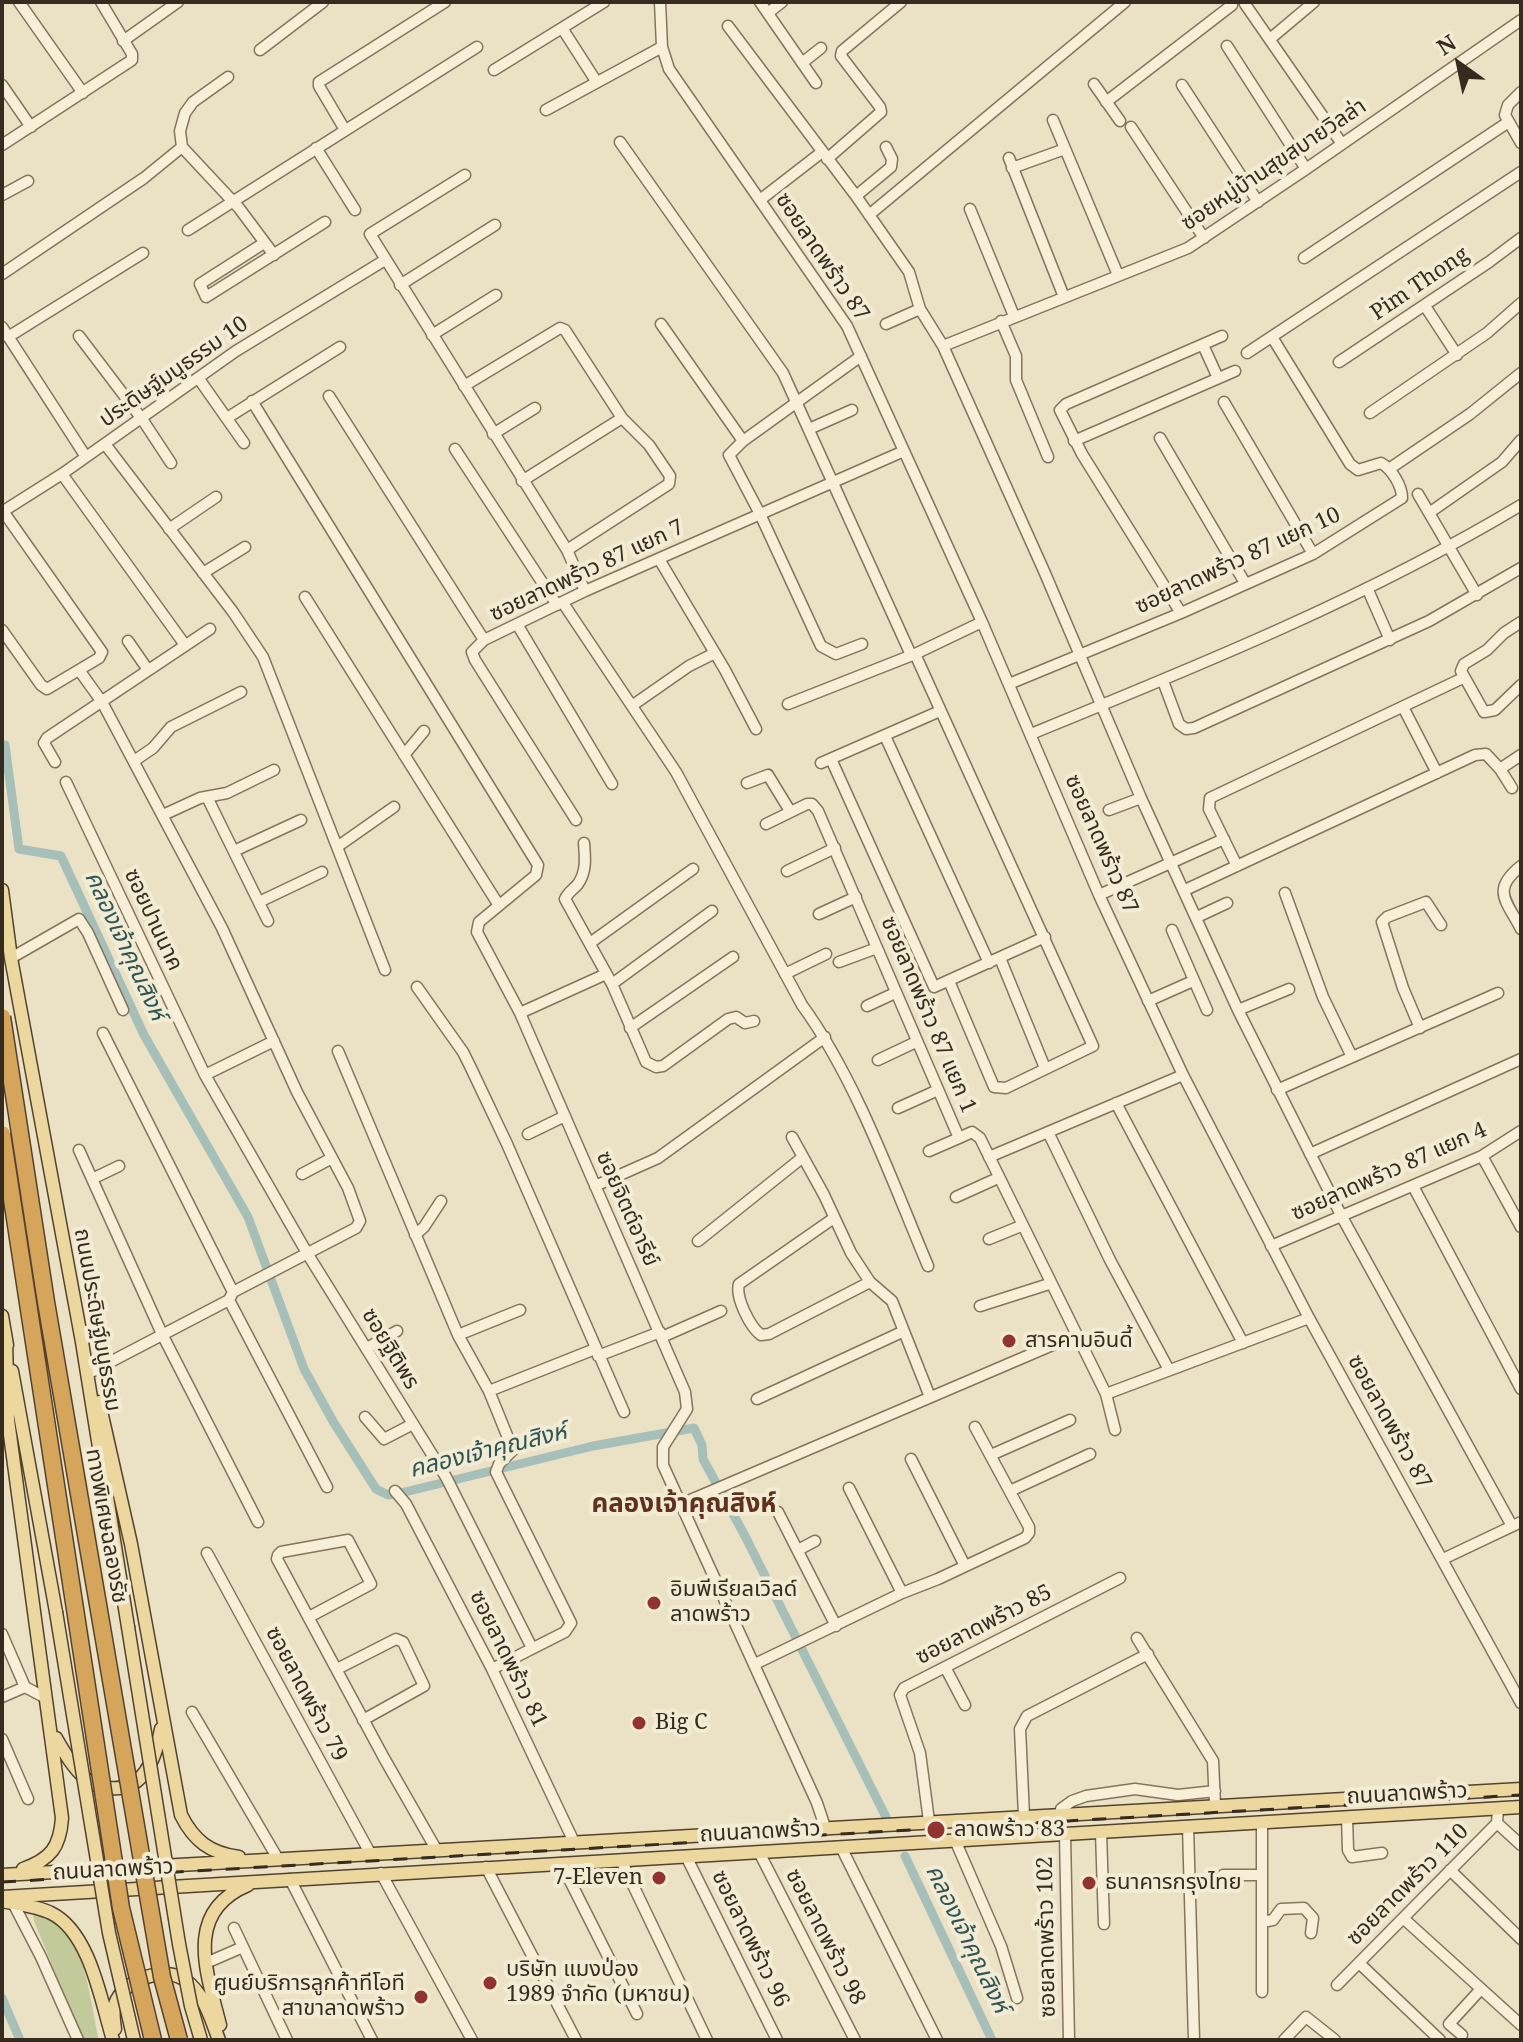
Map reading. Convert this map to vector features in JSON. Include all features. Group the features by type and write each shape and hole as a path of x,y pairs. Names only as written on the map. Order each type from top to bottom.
{"highway":[{"name":"ทางพิเศษฉลองรัช","path":"2,1017 92,1577 162,1977 179,2040"},
{"name":"ทางพิเศษฉลองรัช","path":"2,1134 121,1908 153,2040"}],"main road":[{"name":"ถนนประดิษฐ์มนูธรรม","path":"2,890 11,958 82,1342 179,1944 201,2040"},
{"path":"2,1316 56,1612 109,1933 134,2040"},
{"path":"2,1875 40,1863 53,1854 62,1818 52,1730 5,1421 4,1334"},
{"path":"82,1342 131,1544 181,1815 189,1830 209,1849 262,1860"},
{"path":"52,1730 87,1780 98,1786 115,1788 131,1784 145,1775 158,1749 163,1718"},
{"name":"ถนนลาดพร้าว","path":"2,1875 1521,1789"},
{"name":"ถนนลาดพร้าว","path":"6,1900 381,1873 1521,1807"},
{"path":"157,1867 158,1887"},
{"path":"126,1868 129,1889"},
{"path":"221,2040 206,1963 205,1933 216,1906 233,1893 258,1881"},
{"path":"6,1900 50,1912 76,1933 116,2040"},
{"path":"116,2040 114,2005 121,1992 144,1978 166,1973 181,1977 192,1985 221,2040"}],"street":[{"path":"19,2 83,93"},
{"path":"2,145 132,60 101,2"},
{"path":"123,41 178,2"},
{"path":"260,50 323,2"},
{"path":"345,130 319,82 445,2"},
{"path":"494,70 604,2"},
{"name":"ซอยลาดพร้าว 87","path":"660,2 665,61 833,306 861,356 982,622 1099,895 1183,1075 1309,1318 1521,1703"},
{"path":"760,2 816,83"},
{"path":"768,13 782,2"},
{"path":"760,200 881,112 841,56 842,51 901,2"},
{"path":"869,215 1125,2"},
{"path":"1270,39 1314,2"},
{"path":"1106,102 1231,3 1239,7 1246,3 1342,144"},
{"name":"ซอยหมู่บ้านสุขสบายวิลล่า","path":"943,346 1179,252 1204,238 1521,20"},
{"path":"728,26 903,262 920,309 943,346 1141,798 1238,1010 1342,1217 1517,1524 1443,1559"},
{"path":"562,28 596,81"},
{"path":"1227,46 1306,169"},
{"path":"188,230 477,47"},
{"path":"546,110 662,47"},
{"path":"802,63 821,48"},
{"path":"228,77 193,102 185,113 180,131 182,147 239,208 274,255"},
{"path":"1094,84 1120,121"},
{"path":"2,85 31,127"},
{"path":"1182,85 1258,202"},
{"path":"1518,94 1505,109 1507,123 1521,143"},
{"path":"1053,120 1118,275"},
{"path":"1304,258 1507,123"},
{"path":"1131,127 1204,238"},
{"path":"620,142 777,364 798,400 1093,1046 1006,1088 994,1087 949,981"},
{"path":"2,274 144,178 182,147"},
{"path":"856,196 891,167 892,159 886,147"},
{"path":"316,148 355,210"},
{"path":"1064,297 1010,163 1065,149"},
{"path":"1247,353 1521,172"},
{"path":"465,175 370,234 567,550 585,591"},
{"path":"2,195 28,181"},
{"path":"970,209 1014,316"},
{"path":"264,243 200,284 206,297 325,222"},
{"path":"400,285 495,225"},
{"name":"Pim Thong","path":"1339,362 1521,238"},
{"path":"86,457 5,332 143,253"},
{"name":"ประดิษฐ์มนูธรรม 10","path":"2,512 142,419 236,351 385,260"},
{"path":"432,335 496,295"},
{"path":"1370,413 1457,355 1521,303"},
{"path":"1425,306 1457,355"},
{"path":"886,324 920,309"},
{"path":"1001,321 1016,356 1016,380 1048,457"},
{"path":"661,324 743,441"},
{"path":"464,386 560,328 565,330 622,418 649,445 671,480 567,550"},
{"path":"79,336 171,463"},
{"path":"1181,613 1074,441 1061,413 1062,406 1222,336"},
{"path":"1272,337 1354,468 1362,470 1381,463 1389,469 1470,414 1521,373"},
{"path":"1203,345 1218,378"},
{"path":"227,418 340,347"},
{"path":"861,356 743,441 730,452 730,461 760,514 821,646 836,654 862,644"},
{"path":"1074,441 1235,371"},
{"path":"199,379 244,443"},
{"path":"329,396 484,640"},
{"path":"252,401 538,865 536,875 498,904 305,597"},
{"path":"1224,402 1313,554"},
{"path":"493,434 535,408"},
{"path":"809,429 852,410"},
{"path":"522,481 622,418"},
{"path":"1160,438 1245,583"},
{"path":"1429,513 1502,462 1521,440"},
{"path":"105,444 263,657 385,970"},
{"path":"455,449 633,705 700,813 802,1005 825,1037 896,1187 928,1266"},
{"name":"ซอยลาดพร้าว 87 แยก 7","path":"576,820 472,655 474,649 484,640 585,591 904,451"},
{"name":"ซอยลาดพร้าว 87 แยก 10","path":"1009,684 1313,554 1402,498 1401,488 1389,469"},
{"path":"62,474 185,645"},
{"path":"1418,494 1477,595"},
{"path":"169,529 216,497"},
{"path":"1031,734 1163,681 1368,590 1450,548 1521,505"},
{"path":"2,512 102,652 99,658 51,688 44,687 2,630"},
{"path":"203,573 245,547"},
{"path":"659,559 756,729"},
{"path":"1163,681 1179,724 1190,729 1390,640 1477,595 1521,568"},
{"path":"1368,590 1390,640"},
{"path":"788,704 913,654 982,622"},
{"path":"1521,622 1464,664 1461,671 1481,710 1487,713 1495,710 1521,685"},
{"path":"517,624 612,784"},
{"path":"55,762 44,743 47,738 210,629"},
{"path":"128,641 148,670"},
{"path":"633,705 689,666 715,653"},
{"path":"79,670 102,702 163,815 244,973 359,1214 359,1224 91,1372"},
{"path":"1237,866 1209,809 1210,798 1463,678"},
{"path":"134,761 153,748 171,727 241,692"},
{"path":"1403,707 1437,773"},
{"path":"940,711 826,761 934,987 1045,937"},
{"path":"404,755 424,731"},
{"path":"885,736 1045,1068"},
{"path":"1185,890 1481,753 1492,758 1512,788"},
{"path":"1500,769 1521,755"},
{"path":"163,815 207,797 227,793 274,770"},
{"path":"747,783 768,775 790,811 766,824"},
{"name":"ซอยปานนาค","path":"66,782 205,1075"},
{"path":"207,797 268,921"},
{"path":"1109,810 1141,798"},
{"name":"ซอยลาดพร้าว 87 แยก 1","path":"790,811 807,804 815,806 959,1138 972,1132 976,1134 989,1157 1049,1284 1106,1394 1115,1430"},
{"path":"337,847 394,807"},
{"path":"234,851 301,820"},
{"path":"1099,895 1224,839"},
{"path":"584,843 585,870 580,882 566,894 565,899 609,979 646,1062 656,1067 663,1066 728,1019 736,1017 745,1023 754,1021"},
{"path":"787,871 835,848"},
{"path":"1521,866 1507,877 1503,885 1504,896 1521,929"},
{"path":"590,943 693,869"},
{"path":"259,902 322,872"},
{"path":"1285,893 1323,997 1352,1057"},
{"path":"819,914 856,897"},
{"path":"1420,1028 1403,988 1382,922 1387,917 1426,902 1441,925"},
{"path":"1197,917 1227,903"},
{"name":"ซอยจิตต์อารีย์","path":"498,904 479,922 477,932 520,1013 685,1392 687,1409 663,1447 662,1458 825,1827"},
{"path":"520,1013 609,979 712,911"},
{"path":"11,958 79,919 123,1010"},
{"path":"1172,930 1207,1010"},
{"path":"839,962 877,948"},
{"path":"785,974 826,954"},
{"path":"630,1028 733,957"},
{"path":"1148,1001 1193,981"},
{"path":"417,987 463,1052 507,1144 624,1412"},
{"path":"1238,1010 1289,989"},
{"path":"867,1006 895,993"},
{"path":"1277,1090 1498,993"},
{"path":"103,1033 327,1487"},
{"path":"595,1186 658,1158 825,1037"},
{"path":"205,1075 274,1041"},
{"path":"878,1060 916,1042"},
{"path":"338,1051 458,1335 489,1391 513,1450 497,1468 571,1623 565,1632 492,1669"},
{"path":"1310,1154 1521,1059"},
{"name":"ซอยฐิติพร","path":"205,1075 307,1253 448,1480 532,1648"},
{"path":"989,1157 1183,1075"},
{"path":"898,1108 938,1090"},
{"path":"1116,1103 1243,1343"},
{"path":"528,1134 565,1116"},
{"name":"ซอยลาดพร้าว 87 แยก 4","path":"1271,1246 1482,1156 1521,1131"},
{"path":"1048,1132 1110,1260 1169,1370"},
{"path":"792,1137 851,1253 870,1282 892,1301 930,1397"},
{"path":"929,1151 959,1138"},
{"path":"79,1150 162,1334 258,1522"},
{"path":"1482,1156 1521,1227"},
{"path":"698,1241 803,1157"},
{"path":"302,1174 332,1158"},
{"path":"92,1179 119,1166"},
{"path":"956,1197 998,1178"},
{"path":"1413,1186 1521,1389"},
{"path":"415,1235 441,1201"},
{"path":"834,1218 737,1287 755,1330 761,1335 769,1334 870,1282"},
{"path":"989,1239 1021,1226"},
{"path":"980,1306 1049,1284"},
{"path":"458,1335 520,1310"},
{"path":"489,1391 597,1352 661,1335 721,1311"},
{"path":"1106,1394 1309,1318"},
{"path":"367,1348 397,1331"},
{"path":"757,1399 902,1332"},
{"path":"681,1504 1076,1335"},
{"path":"365,1417 384,1439 413,1424"},
{"path":"991,1455 1070,1420"},
{"path":"755,1664 1025,1538 1029,1527 975,1427"},
{"path":"1010,1491 1090,1454"},
{"path":"911,1459 965,1566"},
{"path":"849,1488 902,1593"},
{"name":"ซอยลาดพร้าว 81","path":"398,1494 492,1669 574,1842"},
{"path":"778,1512 836,1626"},
{"path":"309,1617 371,1584 346,1540 281,1552 277,1559 436,1849"},
{"path":"798,1550 815,1541"},
{"name":"ซอยลาดพร้าว 79","path":"207,1553 370,1853"},
{"name":"ซอยลาดพร้าว 85","path":"929,1821 920,1753 900,1695 904,1688 1120,1578"},
{"path":"2,1634 25,1687 46,1698"},
{"path":"1137,1638 1213,1761 1215,1805"},
{"path":"337,1669 396,1639 403,1642 424,1686 363,1720"},
{"path":"1024,1816 1020,1729 1027,1716 1148,1654"},
{"path":"945,1667 965,1705"},
{"path":"2,1697 25,1687"},
{"path":"192,1712 278,1859"},
{"path":"2,1739 28,1799"},
{"path":"1061,1814 1061,1809 1072,1801 1120,1791 1135,1789 1178,1795 1215,1791"},
{"name":"ซอยลาดพร้าว 110","path":"1337,1985 1497,1823 1498,1809"},
{"path":"1347,1817 1348,1845 1352,1857 1382,1853"},
{"path":"1262,1822 1262,1992"},
{"path":"1497,1823 1521,1845"},
{"path":"1188,1826 1194,2040"},
{"path":"1101,1832 1104,1924"},
{"name":"ซอยลาดพร้าว 102","path":"1065,1834 1069,2040"},
{"path":"955,1840 1001,1946 1017,1998"},
{"path":"841,1847 937,2040"},
{"name":"ซอยลาดพร้าว 98","path":"759,1852 855,2040"},
{"name":"ซอยลาดพร้าว 96","path":"686,1856 777,2040"},
{"path":"621,1860 707,2040"},
{"path":"561,1863 637,2014"},
{"path":"486,1867 576,2040"},
{"path":"1450,1870 1521,1939"},
{"path":"381,1873 472,2040"},
{"path":"1223,1875 1262,1875"},
{"path":"290,1879 372,2040"},
{"path":"6,1900 41,1957 78,2040"},
{"path":"1262,1922 1273,1920 1281,1909 1304,1908 1313,1918 1311,1933"},
{"path":"1403,1918 1521,2025"},
{"path":"234,1928 287,2040"},
{"path":"206,1963 243,1947"},
{"path":"1359,1963 1440,2040"},
{"path":"1462,2035 1449,2024 1481,1989"},
{"path":"1284,2040 1306,2017 1335,2040"}],"green space":[{"path":"36,1913 53,1920 66,1932 75,1947 88,1984 99,2040 85,2040 77,2026 34,1921 33,1915"}],"waterway":[{"name":"คลองเจ้าคุณสิงห์","path":"2,745 5,745 19,849 61,856 144,1035 248,1217 304,1369 376,1489 388,1495 405,1492 593,1446 694,1428 702,1445 703,1459 886,1817"},
{"name":"คลองเจ้าคุณสิงห์","path":"905,1856 992,2040"},
{"path":"2,1998 20,2040"}],"railway":[{"path":"2,1882 1521,1795"}],"place":[{"name":"สารคามอินดี้","path":"1009,1341"},
{"name":"อิมพีเรียลเวิลด์ ลาดพร้าว","path":"654,1603"},
{"name":"Big C","path":"639,1723"},
{"name":"ลาดพร้าว 83","path":"936,1830"},
{"name":"7-Eleven","path":"659,1878"},
{"name":"ธนาคารกรุงไทย","path":"1089,1883"},
{"name":"บริษัท แมงป่อง 1989 จำกัด (มหาชน)","path":"490,1983"},
{"name":"ศูนย์บริการลูกค้าทีโอที สาขาลาดพร้าว","path":"421,1997"}],"district":[{"name":"คลองเจ้าคุณสิงห์","path":"684,1505"}]}
